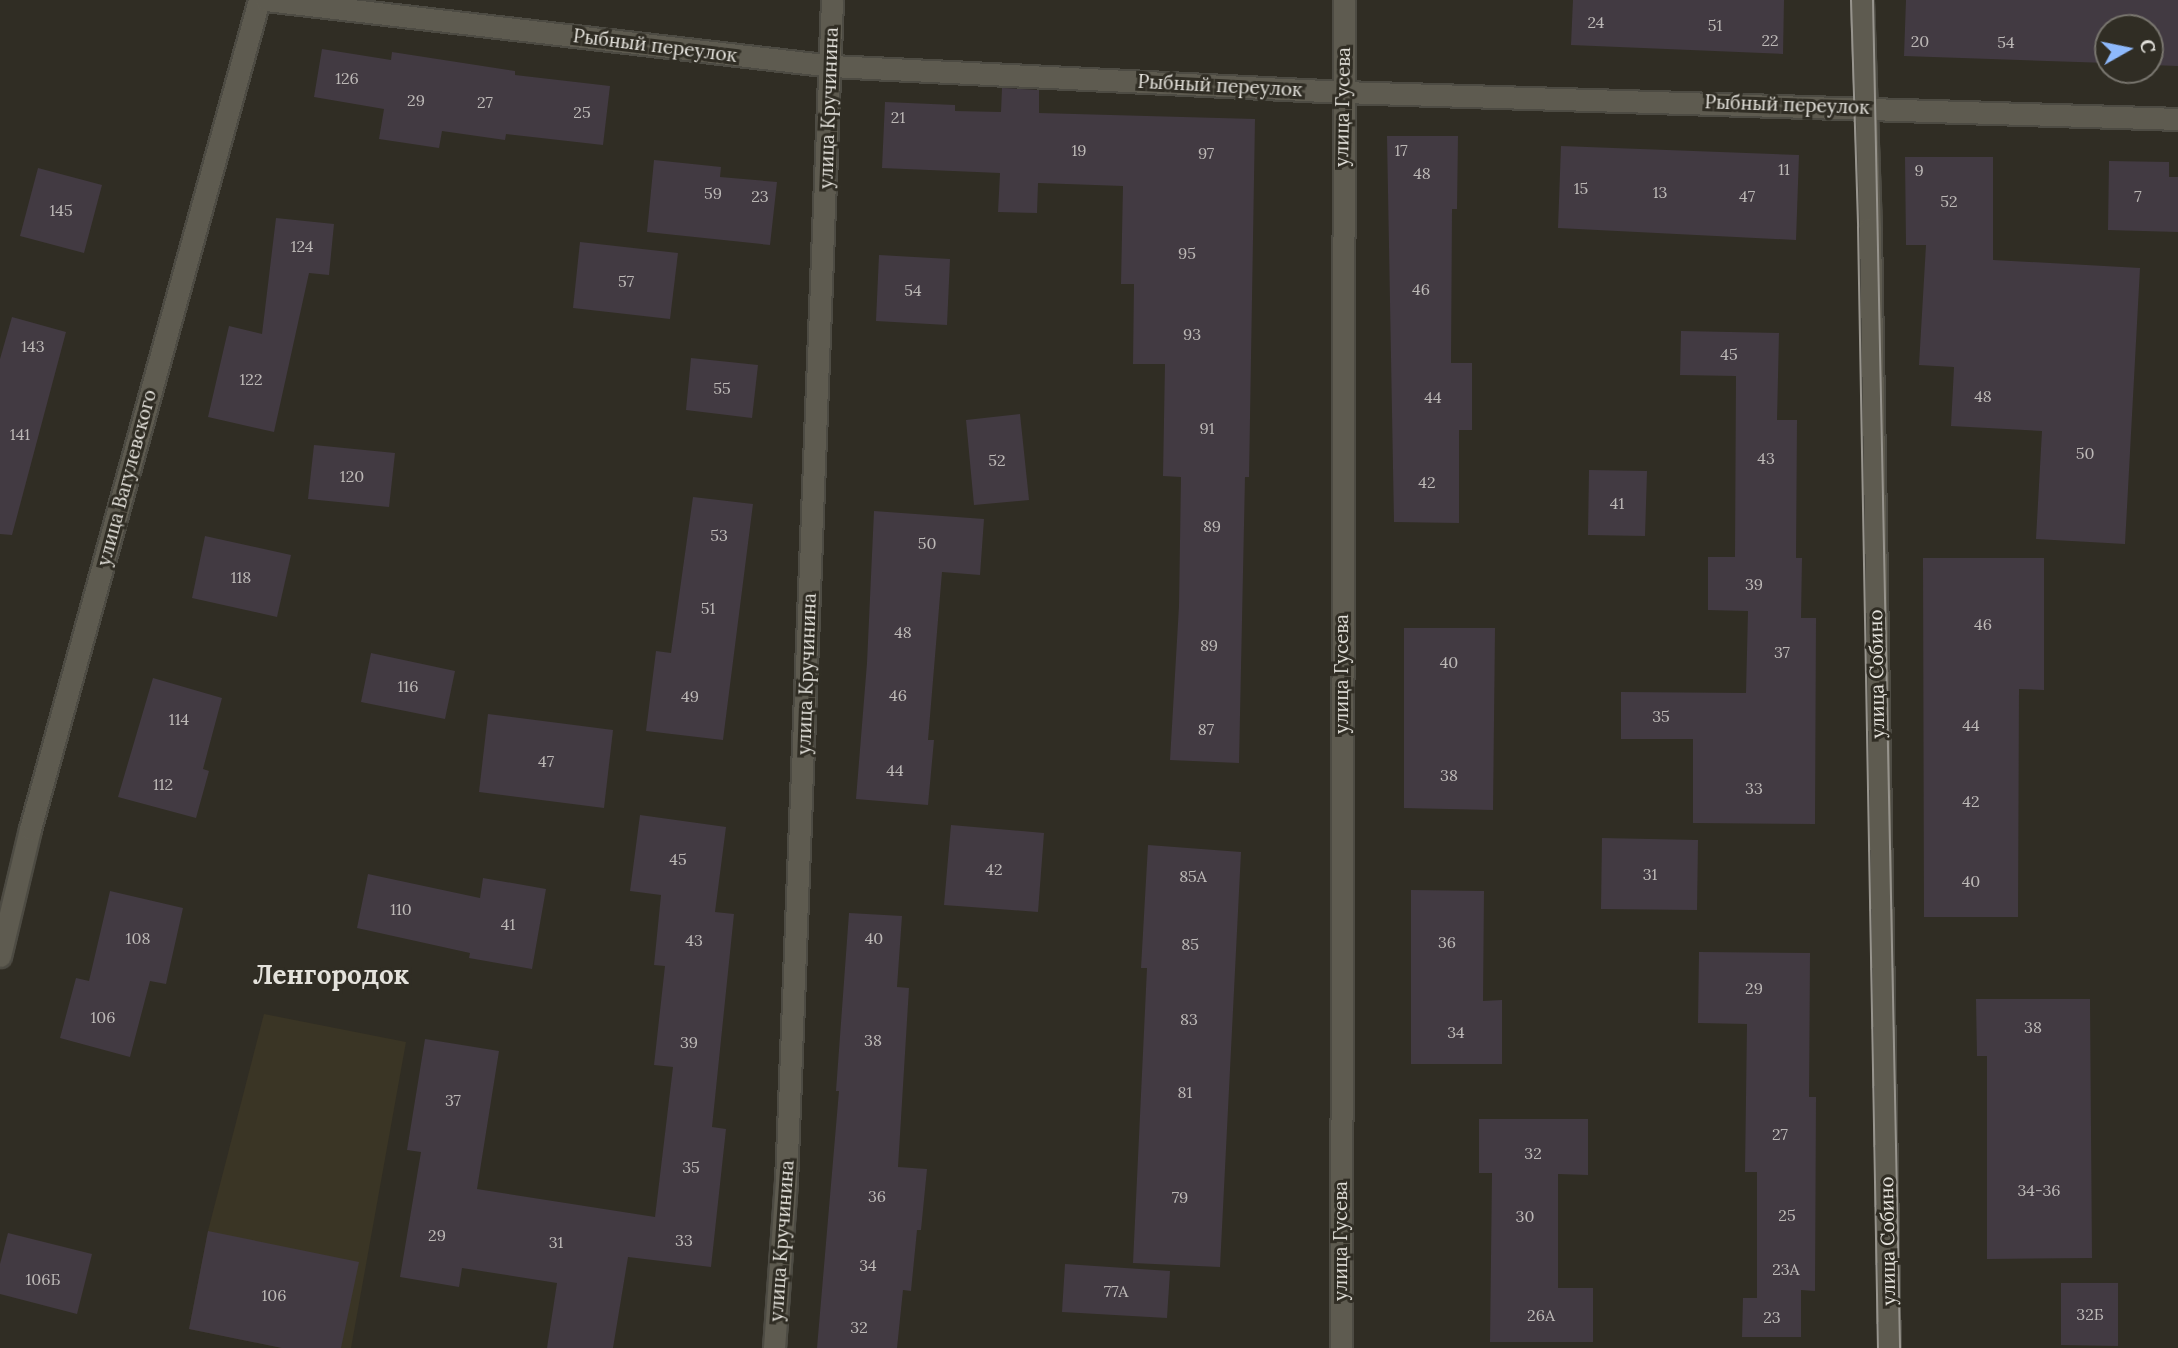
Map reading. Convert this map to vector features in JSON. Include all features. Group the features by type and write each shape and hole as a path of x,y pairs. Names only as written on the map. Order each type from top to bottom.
{"street":[{"name":"улица Вагулевского","path":"0,956 30,829 259,0"},
{"name":"Рыбный переулок","path":"266,0 832,66 1343,92 2178,119"},
{"name":"улица Кручинина","path":"774,1348 787,1168 832,66 832,0"},
{"name":"улица Гусева","path":"1341,1348 1344,0"},
{"name":"улица Собино","path":"1862,0 1870,228 1889,1348"}],"shaded area":[{"path":"264,1014 406,1042 351,1348 282,1348 189,1329 208,1231"}],"building":[{"path":"1573,0 1784,0 1783,54 1571,45"},
{"path":"1906,0 2178,0 2178,66 2164,66 2164,14 2094,14 2094,63 1904,56"},
{"path":"322,49 391,60 392,52 515,71 515,75 610,86 603,145 506,134 505,140 442,131 439,148 379,139 384,109 314,97"},
{"path":"1002,88 1039,90 1039,113 1255,119 1249,477 1245,477 1239,763 1170,760 1179,606 1181,477 1163,476 1165,364 1133,364 1134,284 1121,284 1123,186 1038,183 1037,213 998,212 1000,173 882,168 885,102 955,105 955,111 1001,112"},
{"path":"1387,136 1458,136 1457,209 1452,209 1451,363 1472,363 1472,430 1459,430 1459,523 1394,522"},
{"path":"1561,146 1799,155 1796,240 1558,228"},
{"path":"1905,157 1993,157 1993,260 2140,268 2125,544 2036,539 2042,431 1951,426 1954,367 1919,365 1926,245 1906,245"},
{"path":"654,160 721,167 720,177 777,182 770,245 647,232"},
{"path":"2109,161 2169,162 2169,177 2178,177 2178,232 2108,230"},
{"path":"38,168 102,185 84,253 20,236"},
{"path":"276,218 334,224 329,275 309,273 274,432 208,417 229,326 262,334"},
{"path":"580,242 678,253 670,319 573,308"},
{"path":"879,255 950,259 947,325 876,321"},
{"path":"12,317 66,332 12,535 0,534 0,359"},
{"path":"1681,331 1779,333 1777,420 1797,420 1796,558 1802,558 1801,618 1816,618 1815,824 1693,823 1693,739 1621,739 1621,692 1746,693 1748,611 1708,610 1708,557 1735,557 1736,376 1680,375"},
{"path":"691,358 758,365 752,418 686,410"},
{"path":"1020,414 1029,500 974,505 966,420"},
{"path":"314,445 395,453 389,507 308,499"},
{"path":"1589,470 1647,471 1645,536 1588,535"},
{"path":"693,497 753,504 723,740 646,731 656,651 671,653"},
{"path":"874,511 984,519 980,575 942,572 928,740 934,740 928,805 856,799 867,663"},
{"path":"205,536 291,555 277,617 192,598"},
{"path":"1923,558 2044,558 2044,690 2019,689 2018,917 1924,917"},
{"path":"1404,628 1495,628 1493,810 1404,808"},
{"path":"371,653 455,671 445,719 361,702"},
{"path":"153,678 222,698 203,769 209,771 196,818 118,797"},
{"path":"488,714 613,730 604,808 479,792"},
{"path":"640,815 726,827 715,912 734,914 712,1127 726,1129 711,1267 628,1257 613,1348 547,1348 557,1283 462,1268 459,1287 400,1277 421,1152 407,1150 425,1039 499,1051 477,1189 655,1217 673,1067 654,1065 665,966 654,965 661,895 630,891"},
{"path":"951,825 1044,833 1038,912 944,905"},
{"path":"1602,838 1698,840 1697,910 1601,909"},
{"path":"1148,845 1241,852 1220,1267 1133,1263 1147,968 1141,968"},
{"path":"368,874 480,898 483,878 546,889 532,969 469,958 470,953 357,928"},
{"path":"1411,890 1484,891 1483,1001 1502,1000 1502,1064 1411,1064"},
{"path":"110,891 183,908 166,984 150,981 130,1057 60,1038 76,978 89,981"},
{"path":"849,913 902,916 897,987 909,988 898,1167 927,1169 911,1291 903,1290 897,1348 817,1348 839,1091 836,1091"},
{"path":"1699,952 1810,953 1809,1097 1816,1097 1815,1291 1801,1290 1801,1337 1742,1337 1743,1298 1757,1298 1757,1172 1745,1172 1747,1024 1698,1023"},
{"path":"1976,999 2090,999 2092,1258 1987,1259 1987,1056 1977,1056"},
{"path":"1479,1119 1588,1119 1588,1175 1558,1174 1558,1288 1593,1288 1593,1342 1490,1342 1492,1173 1479,1173"},
{"path":"208,1231 359,1262 341,1348 282,1348 189,1329"},
{"path":"8,1233 92,1254 77,1314 0,1294 0,1264"},
{"path":"1065,1264 1170,1271 1167,1318 1062,1312"},
{"path":"2061,1283 2118,1283 2118,1346 2061,1345"}],"tram line":[{"path":"1851,0 1858,227 1878,1348"},
{"path":"1873,0 1900,1348"}],"district":[{"name":"Ленгородок","path":"331,975"}]}
